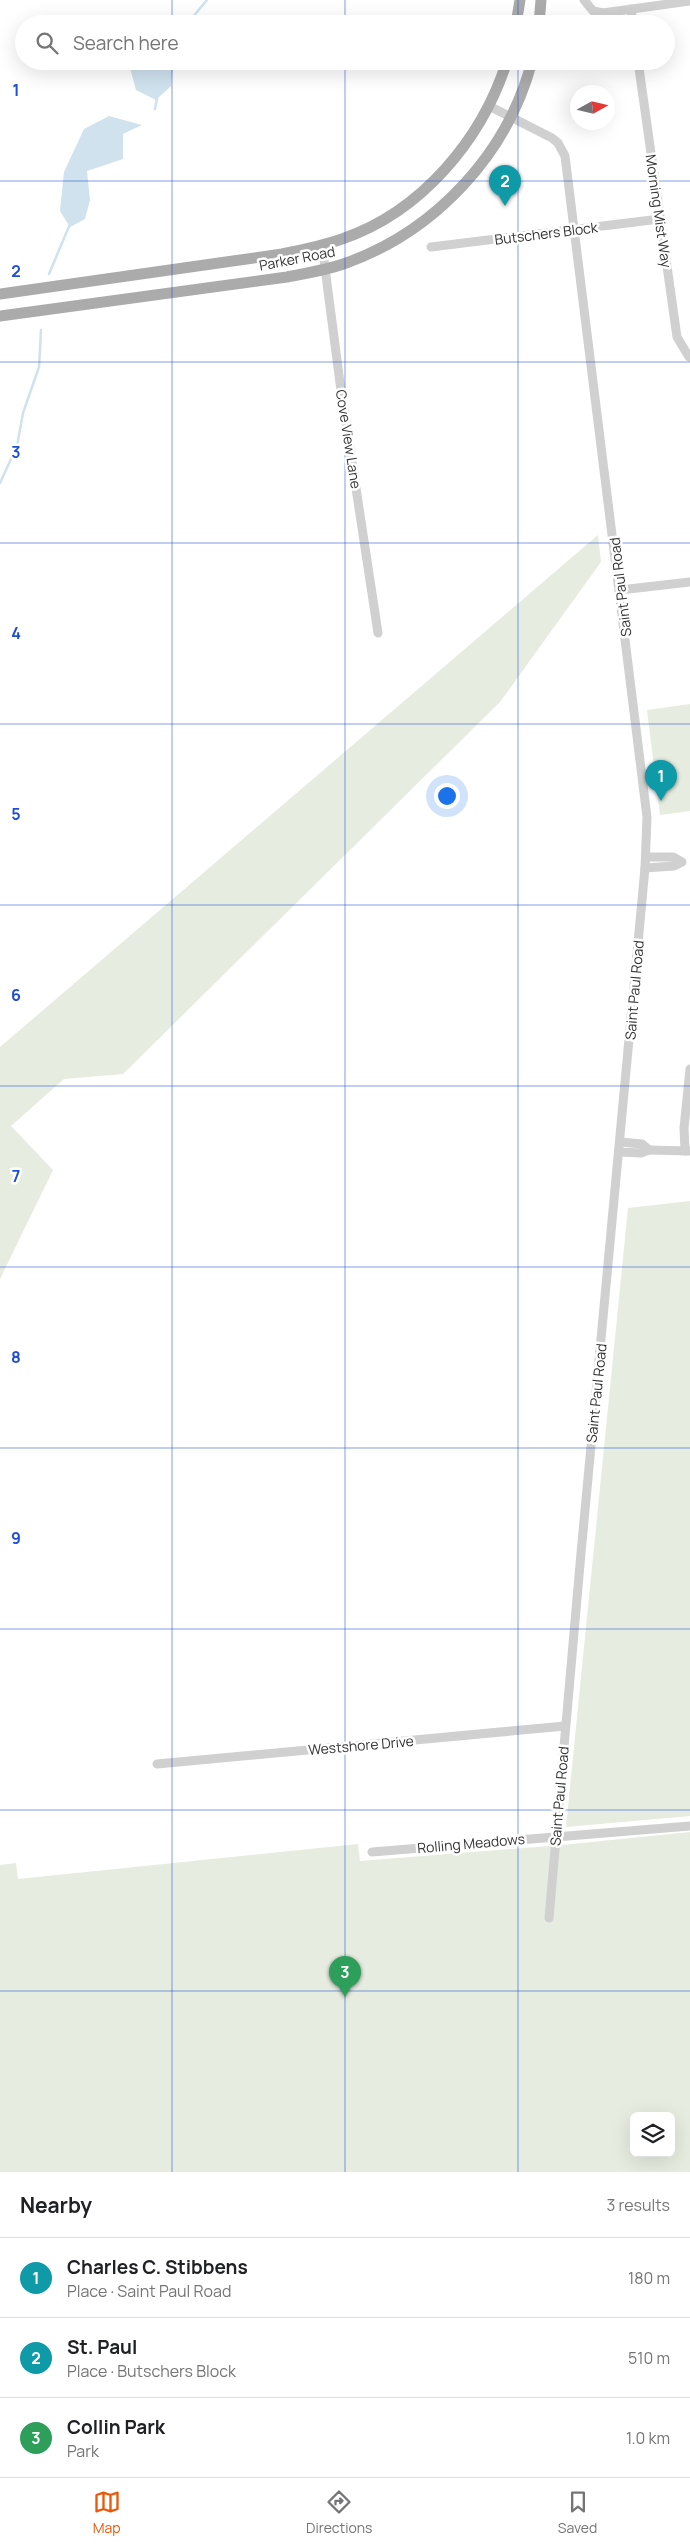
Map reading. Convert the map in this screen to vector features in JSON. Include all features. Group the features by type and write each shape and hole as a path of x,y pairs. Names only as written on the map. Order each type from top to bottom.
{"main road":[{"path":"518,15 520,0"},
{"path":"540,15 541,0"},
{"name":"Parker Road","path":"0,294 282,254 322,245 371,226 413,198 437,178 469,141 489,106 503,70"},
{"name":"Parker Road","path":"0,316 326,270 374,251 437,210 458,191 485,159 511,116 529,70"}],"street":[{"path":"584,0 588,8 598,12 690,1"},
{"path":"631,9 632,15"},
{"name":"Morning Mist Way","path":"639,70 677,337 690,357"},
{"name":"Saint Paul Road","path":"489,106 552,138 562,149 576,230 646,803 646,868 565,1726 549,1918"},
{"name":"Butschers Block","path":"431,247 660,219"},
{"name":"Cove View Lane","path":"322,245 340,383 378,633"},
{"path":"620,590 690,582"},
{"path":"646,857 674,858 686,862"},
{"path":"646,868 674,866 686,862"},
{"path":"619,1147 642,1144 649,1150 687,1151 690,1069"},
{"name":"Westshore Drive","path":"157,1764 565,1726"},
{"name":"Rolling Meadows","path":"372,1852 556,1836 604,1835 690,1826"}],"shaded area":[{"path":"598,535 601,562 500,702 123,1074 64,1079 11,1126 53,1170 0,1279 0,1047"},
{"path":"690,704 690,811 660,815 647,710"},
{"path":"690,1201 690,1816 566,1827 628,1208"},
{"path":"690,1832 690,2172 0,2172 0,1865 16,1863 18,1879 358,1844 360,1861 562,1845"}],"water":[{"path":"131,70 173,70 171,86 156,100 136,90"},
{"path":"109,116 142,125 123,134 123,159 87,171 90,200 85,219 70,227 60,211 64,172 84,129"}],"waterway":[{"path":"194,15 207,0"},
{"path":"155,109 157,98"},
{"path":"49,274 70,224"},
{"path":"0,483 17,446 23,413 39,367 41,330"}],"place":[{"name":"St. Paul","path":"505,206"},
{"name":"Charles C. Stibbens","path":"661,801"},
{"name":"Collin Park","path":"345,1997"}]}
